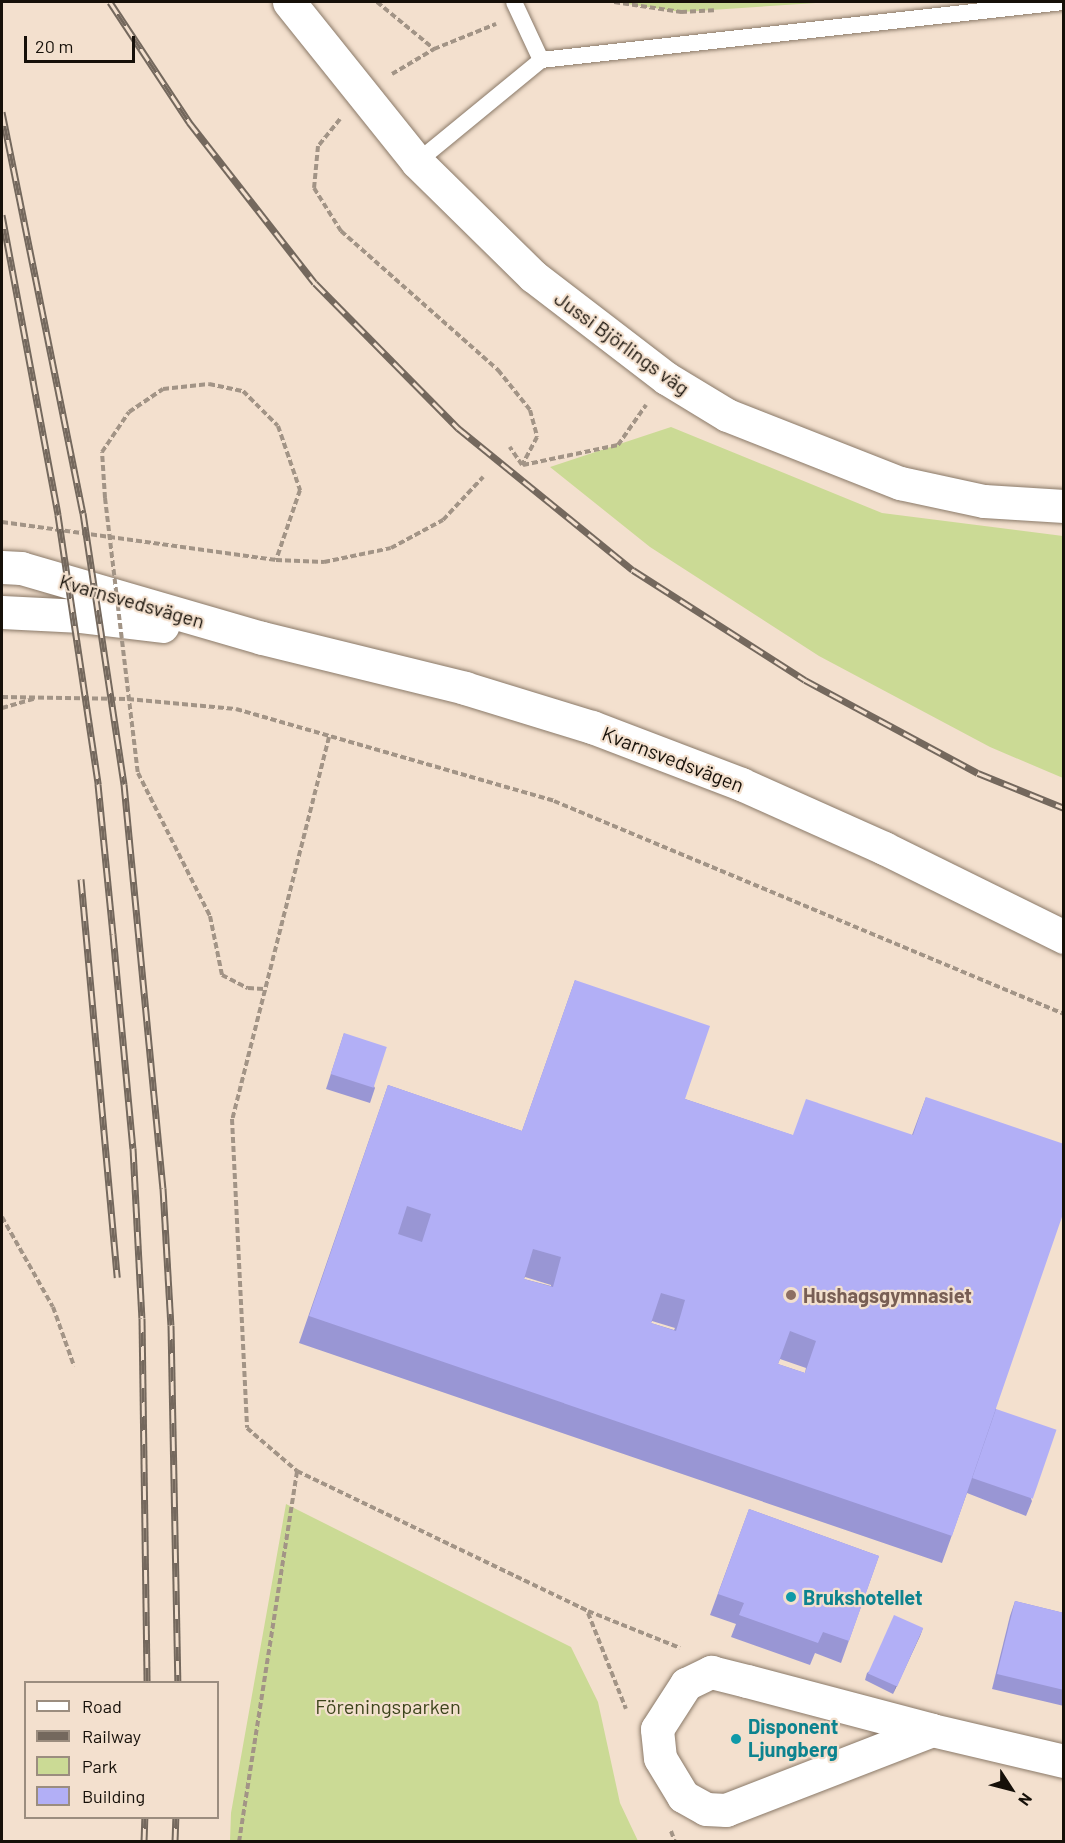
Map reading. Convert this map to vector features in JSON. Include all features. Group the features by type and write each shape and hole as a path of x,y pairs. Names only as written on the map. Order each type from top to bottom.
{"street":[{"name":"Jussi Björlings väg","path":"289,2 417,162 533,276 593,326 666,378 727,415 900,483 984,501 1064,506"},
{"name":"Kvarnsvedsvägen","path":"8,566 262,638 465,688 592,727 741,784 864,838 1064,938"},
{"name":"Kvarnsvedsvägen","path":"2,612 81,616 262,638"},
{"path":"932,1730 726,1810 706,1809 683,1796 660,1758 657,1729 686,1684 711,1672 932,1730 1064,1761"}],"lane":[{"path":"417,162 541,60 1063,2"},
{"path":"509,3 541,60"}],"path":[{"path":"377,2 434,49"},
{"path":"614,2 681,12 725,10"},
{"path":"265,989 248,988 222,975 210,916 138,773 105,498 102,452 129,412 163,389 208,384 243,391 278,426 300,490 276,560"},
{"path":"522,465 618,445"},
{"path":"2,522 276,560 324,562 391,548 443,520 483,477"},
{"path":"2,697 128,699 236,709 554,801 1064,1014"},
{"path":"2,708 37,698"},
{"path":"329,737 232,1119 247,1428 297,1471 588,1611 685,1650 711,1672"},
{"path":"2,1217 53,1307 74,1366"},
{"path":"239,1842 297,1471"}],"green space":[{"path":"614,2 831,2 681,12"},
{"path":"671,427 882,513 1063,536 1063,778 990,747 819,656 650,547 550,467"},
{"name":"Föreningsparken","path":"286,1504 571,1647 598,1702 620,1803 638,1841 230,1841 231,1813"}],"building":[{"name":"Hushagsgymnasiet","path":"575,980 710,1026 685,1099 793,1135 806,1099 913,1135 926,1097 1064,1144 1064,1211 952,1536 309,1316 388,1085 522,1131","holes":["407,1206 431,1214 422,1242 398,1234","533,1249 561,1257 553,1287 524,1279","661,1293 685,1300 676,1331 651,1323","790,1331 816,1341 805,1373 778,1364"]},
{"path":"344,1033 387,1047 374,1088 331,1074"},
{"path":"996,1409 1057,1430 1033,1499 972,1478"},
{"name":"Brukshotellet","path":"749,1509 879,1556 849,1641 823,1632 818,1643 739,1615 744,1603 718,1594"},
{"path":"1015,1601 1064,1613 1064,1690 997,1674"},
{"path":"894,1615 923,1628 897,1686 868,1673"}],"railway":[{"path":"110,2 189,122 315,283 458,428 633,570 805,680 978,773 1064,808"},
{"path":"2,112 83,513 124,784 163,1188 171,1325 178,1681"},
{"path":"2,215 58,515 98,784 113,934 133,1148 142,1318 147,1681"},
{"path":"81,879 117,1277"},
{"path":"144,1842 145,1819"},
{"path":"175,1842 176,1819"}],"place":[{"name":"Hushagsgymnasiet","path":"791,1295"},
{"name":"Brukshotellet","path":"791,1597"},
{"name":"Disponent Ljungberg","path":"736,1739"}]}
